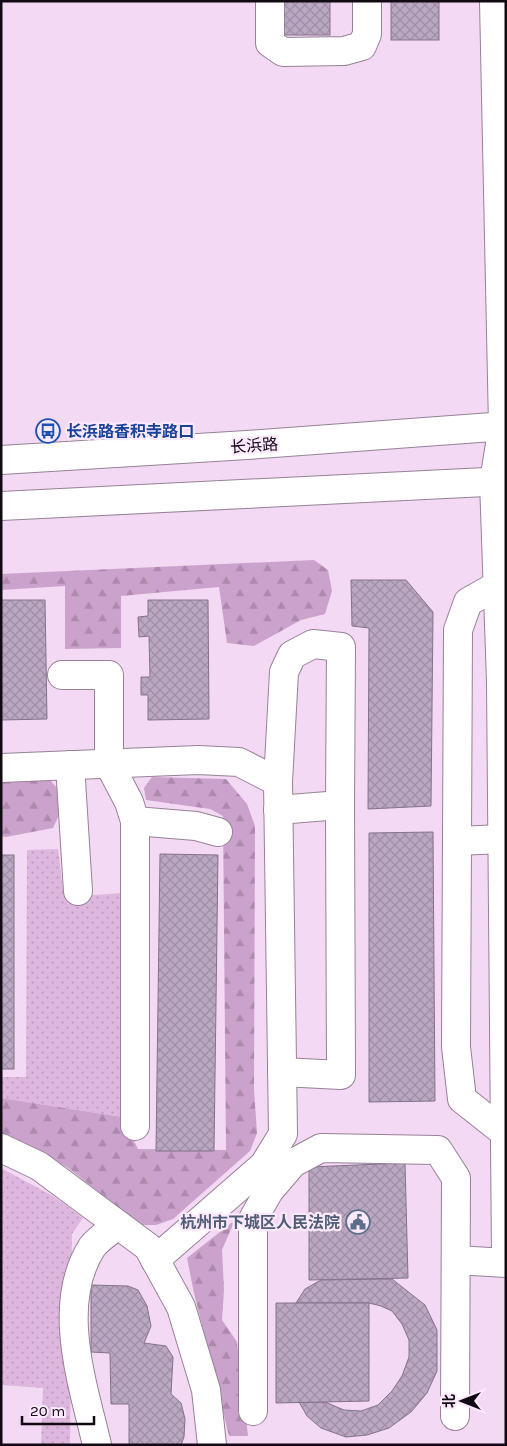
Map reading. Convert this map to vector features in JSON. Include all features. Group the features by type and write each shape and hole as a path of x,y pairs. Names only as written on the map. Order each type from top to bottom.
{"main road":[{"path":"270,1 270,43 283,52 344,51 362,46 367,34 367,1"},
{"path":"494,1 505,428 500,481 498,585 501,681 506,1257"},
{"name":"长浜路","path":"1,460 505,428"},
{"path":"1,506 500,481"},
{"path":"498,585 468,602 458,630 456,1048 462,1100 505,1133"},
{"path":"155,1260 264,1165 283,1134 282,1072 278,810 278,782 284,672 292,655 313,644 341,647 341,1075 282,1072"},
{"path":"62,675 108,675 108,764 129,802 135,821 135,1126"},
{"path":"1,768 198,760 239,762 278,782"},
{"path":"70,765 78,891"},
{"path":"278,810 340,805"},
{"path":"135,821 196,826 218,832"},
{"path":"458,841 502,839"},
{"path":"1,1148 39,1166 148,1247 181,1307 206,1390 212,1445"},
{"path":"253,1411 253,1219 269,1191 293,1163 321,1148 438,1150 456,1178 455,1416"},
{"path":"97,1445 78,1364 74,1320 78,1278 93,1246 118,1225"},
{"path":"456,1260 506,1263"}],"shaded area":[{"path":"58,849 64,897 123,893 122,1117 1,1098 1,1077 26,1077 27,850"},
{"path":"1,1168 53,1196 83,1218 72,1234 70,1445 41,1445 43,1388 1,1385"}],"green space":[{"path":"314,560 328,570 332,591 325,614 301,620 254,646 227,643 219,587 121,596 121,648 65,649 65,586 1,590 1,574"},
{"path":"152,777 226,779 247,804 255,826 254,1090 257,1133 250,1151 173,1219 156,1225 141,1225 67,1167 1,1135 1,1098 122,1117 138,1149 226,1150 223,816 210,809 146,800 144,788"},
{"path":"48,778 59,790 59,815 53,828 6,837 1,836 1,782"},
{"path":"235,1220 222,1250 224,1290 222,1320 237,1342 248,1436 229,1436 187,1258"}],"building":[{"path":"281,1 330,1 330,35 281,35"},
{"path":"391,1 439,1 439,40 391,40"},
{"path":"351,580 406,580 433,612 431,806 368,809 369,628 352,626"},
{"path":"1,600 45,600 47,719 1,720"},
{"path":"148,600 208,600 209,719 148,720 148,695 141,695 141,677 150,677 149,636 139,637 138,617 148,616"},
{"path":"433,832 435,1101 369,1102 369,833"},
{"path":"160,854 218,855 214,1151 156,1151"},
{"path":"1,855 14,855 14,1069 1,1069"},
{"name":"杭州市下城区人民法院","path":"405,1163 408,1278 309,1280 309,1167"},
{"path":"392,1279 425,1305 437,1330 437,1371 427,1393 411,1412 389,1428 367,1435 346,1437 321,1428 307,1416 299,1402 325,1402 344,1410 361,1411 378,1405 392,1391 402,1376 409,1357 409,1340 402,1324 392,1311 381,1306 369,1303 296,1303 305,1289 321,1280"},
{"path":"91,1285 128,1286 138,1290 147,1306 151,1326 144,1343 166,1346 173,1357 171,1394 181,1403 185,1419 184,1437 181,1445 129,1445 129,1404 111,1404 110,1353 91,1352"},
{"path":"276,1303 369,1303 369,1401 276,1403"}],"place":[{"name":"长浜路香积寺路口","path":"48,431"},
{"name":"杭州市下城区人民法院","path":"358,1222"}]}
